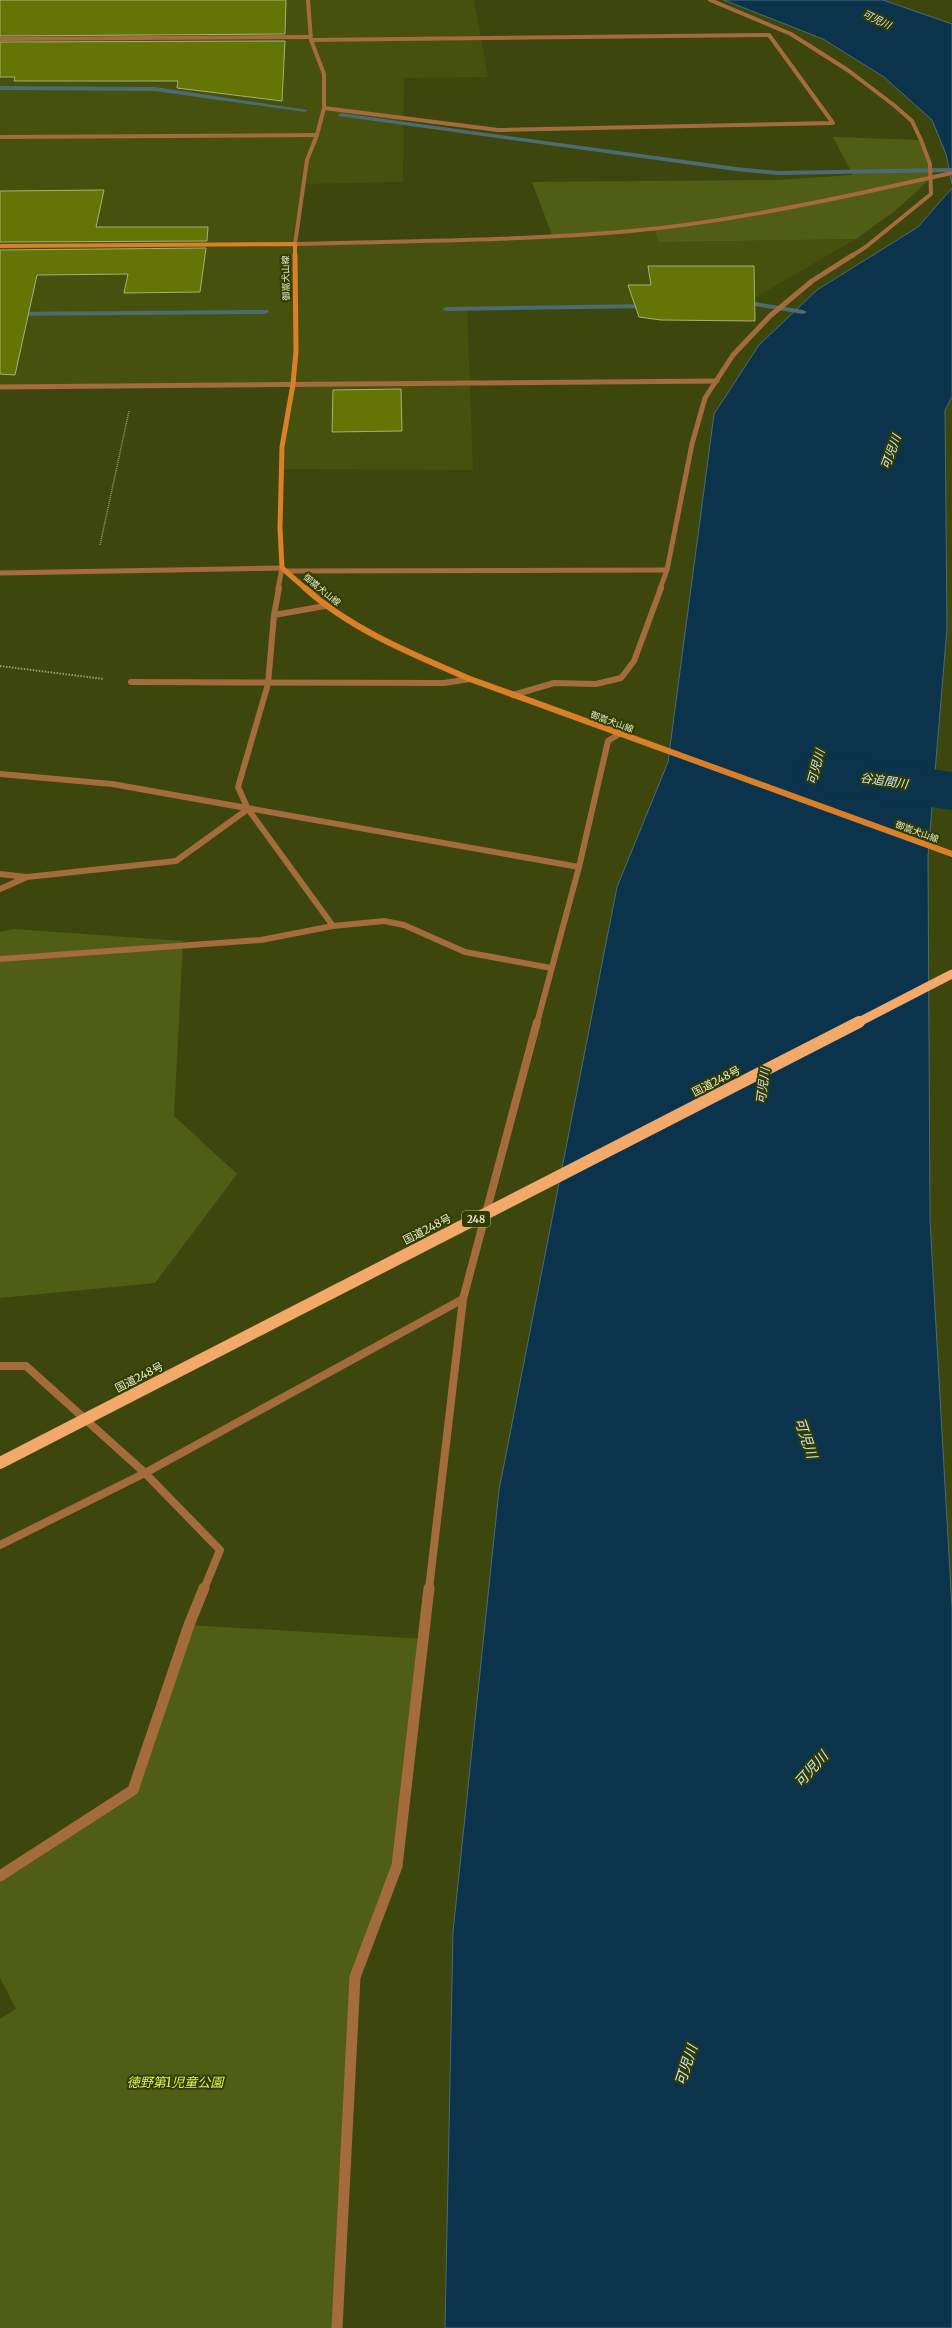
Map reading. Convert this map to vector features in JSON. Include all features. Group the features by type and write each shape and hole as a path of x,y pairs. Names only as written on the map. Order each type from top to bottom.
{"highway":[{"name":"国道248号","path":"0,1463 952,974"}],"main road":[{"name":"御嵩犬山線","path":"0,246 295,244 296,319 293,384 282,447 280,528 284,570 325,606 397,648 470,679 513,695 952,854"}],"street":[{"path":"308,0 310,38 324,74 324,108 317,135 307,160 295,244 479,239 631,231 756,215 952,173"},
{"path":"513,695 554,683 596,684 622,678 634,660 667,570 692,444 706,398 733,355 779,308 812,281 867,246 932,194 930,170 912,121 895,106 849,71 791,34 710,0"},
{"path":"0,40 769,35 833,123 498,130 324,108"},
{"path":"0,136 317,135"},
{"path":"0,387 717,381"},
{"path":"0,573 284,570 667,570"},
{"path":"284,570 274,615 268,684 238,787 248,809 333,926"},
{"path":"274,615 325,606"},
{"path":"131,682 268,684 444,683 470,679"},
{"path":"337,2328 354,1977 397,1866 463,1299 579,867 608,741 619,734"},
{"path":"0,774 112,784 579,867"},
{"path":"0,874 27,877 176,861 248,809"},
{"path":"0,889 27,877"},
{"path":"0,959 261,940 333,926 384,921 404,925 465,952 552,968"},
{"path":"0,1545 145,1473 463,1299"},
{"path":"0,1366 26,1366 145,1473 220,1550 189,1625 133,1790 0,1876"}],"path":[{"path":"94,571 135,386"},
{"path":"0,666 131,682"}],"shaded area":[{"path":"0,0 474,0 488,77 404,78 403,182 303,184 295,243 479,239 653,228 659,242 856,239 744,304 467,307 473,470 282,469 293,385 0,387"}],"green space":[{"path":"833,137 921,140 932,177 895,211 856,239 659,242 653,228 552,235 532,182 778,180 853,175"},
{"path":"14,929 183,941 174,1116 237,1174 155,1283 0,1298 0,932"},
{"name":"徳野第1児童公園","path":"189,1625 425,1639 397,1866 355,1977 337,2328 0,2328 0,2019 16,2009 0,1978 0,1876 133,1790"}],"water":[{"name":"可児川","path":"724,0 883,0 952,24 952,184 946,154 932,120 884,77 823,39"},
{"name":"可児川","path":"952,188 952,397 945,410 947,628 928,856 930,1220 952,1609 952,2328 445,2328 453,1932 499,1490 617,887 668,762 714,414 759,345 817,290 918,227"}],"building":[{"path":"0,0 286,0 285,34 0,36"},
{"path":"285,41 282,101 177,88 178,81 14,81 15,77 0,77 0,42"},
{"path":"104,190 96,227 208,227 207,241 0,242 0,191"},
{"path":"206,248 200,292 124,293 128,274 37,275 15,375 0,374 0,250"},
{"path":"648,266 754,266 755,321 661,320 639,317 628,285 651,285"},
{"path":"401,389 402,431 332,432 333,390"}],"waterway":[{"path":"0,88 155,89 305,110"},
{"path":"340,115 736,169 778,173 952,170"},
{"path":"737,305 755,304 803,312"},
{"path":"446,309 653,306"},
{"path":"0,314 265,312"},
{"name":"谷追間川","path":"825,773 952,791"}]}
